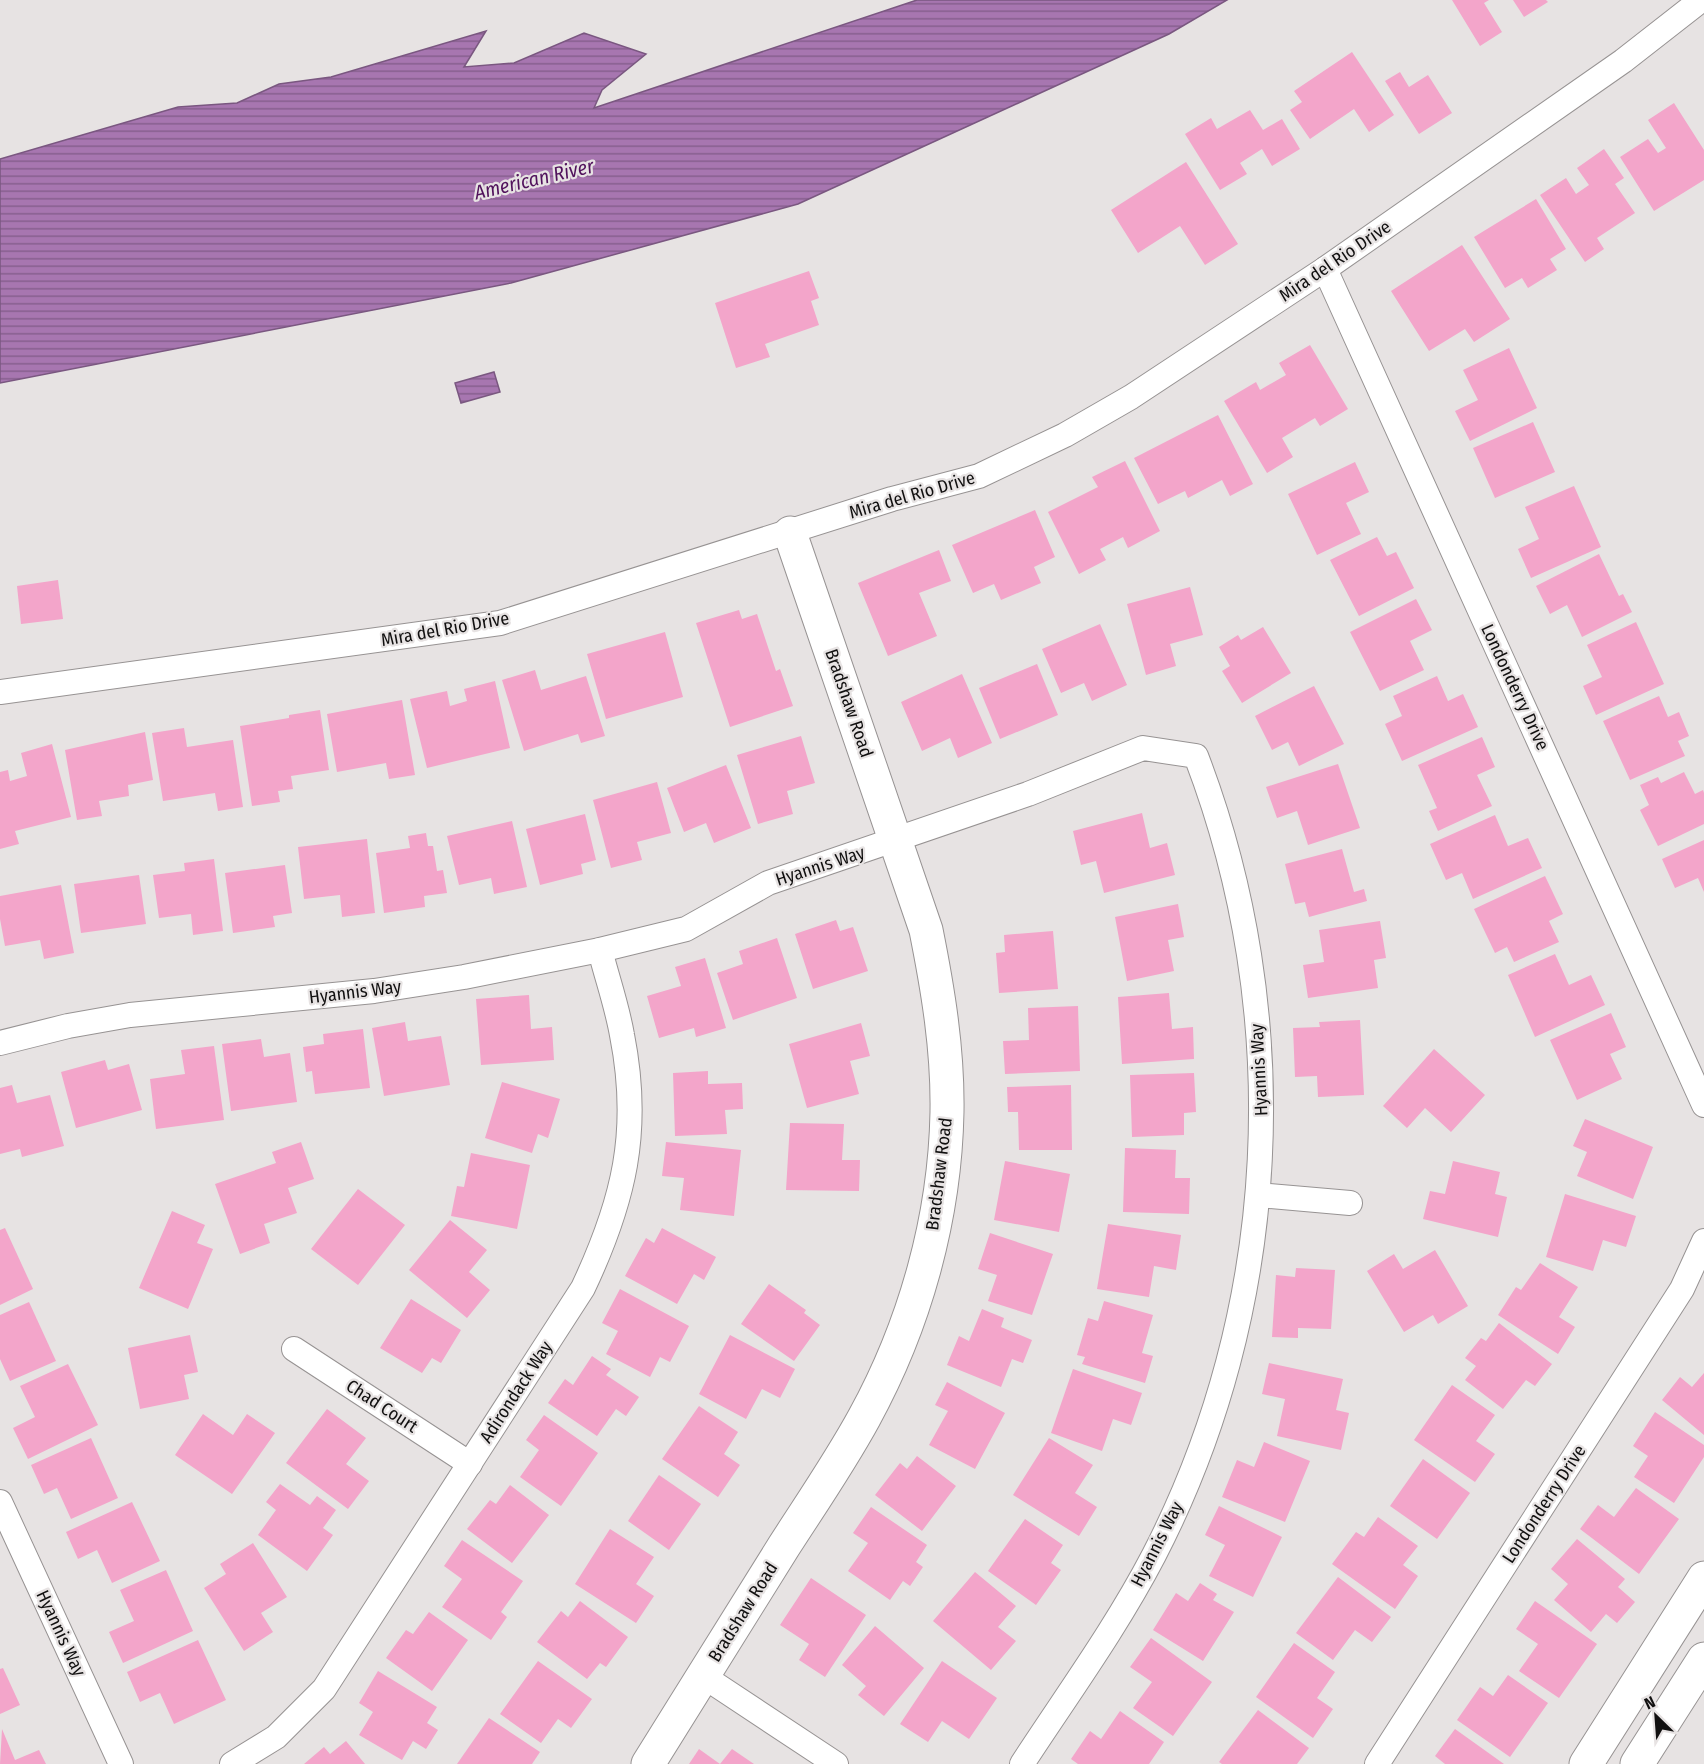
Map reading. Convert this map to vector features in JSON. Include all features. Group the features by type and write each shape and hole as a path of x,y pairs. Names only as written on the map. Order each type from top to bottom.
{"street":[{"name":"Mira del Rio Drive","path":"0,692 500,623 892,499 979,476 1065,435 1131,397 1325,269 1623,61 1701,0"},
{"name":"Londonderry Drive","path":"1325,269 1704,1105"},
{"name":"Bradshaw Road","path":"648,1764 864,1419 911,1314 930,1248 942,1180 947,1113 947,1067 939,998 926,930 790,533"},
{"name":"Hyannis Way","path":"0,1043 68,1026 130,1015 374,991 600,950 686,929 768,883 1028,794 1143,748 1196,756 1227,850 1243,915 1254,982 1262,1073 1262,1140 1258,1195 1245,1292 1228,1366 1183,1493 1154,1554 1121,1613 1022,1764"},
{"name":"Adirondack Way","path":"232,1764 276,1737 324,1689 583,1288 607,1237 619,1201 627,1152 630,1107 628,1070 622,1032 600,950"},
{"path":"1258,1195 1350,1203"},
{"name":"Londonderry Drive","path":"1377,1764 1682,1289 1704,1241"},
{"name":"Chad Court","path":"294,1349 470,1464"},
{"name":"Hyannis Way","path":"0,1502 121,1764"},
{"path":"1586,1764 1704,1578"},
{"path":"1637,1764 1704,1659"},
{"path":"703,1676 837,1764"}],"water":[{"name":"American River","path":"917,0 1227,0 1169,34 798,204 511,283 0,383 0,159 178,107 237,103 279,84 331,77 486,31 464,67 514,63 584,33 646,54 602,90 594,108"},
{"path":"494,372 500,392 461,403 455,383"}],"building":[{"path":"1452,0 1489,0 1484,3 1502,32 1480,46"},
{"path":"1513,0 1546,0 1548,2 1524,17"},
{"path":"1352,52 1394,115 1369,132 1354,109 1310,139 1290,110 1302,102 1294,91"},
{"path":"1400,72 1409,87 1428,75 1452,113 1419,134 1385,81"},
{"path":"1674,103 1704,150 1704,180 1654,211 1620,157 1648,139 1658,153 1666,148 1648,120"},
{"path":"1250,110 1263,130 1282,119 1300,149 1272,166 1262,149 1240,163 1247,174 1220,190 1185,134 1211,118 1217,129"},
{"path":"1604,149 1624,178 1615,184 1635,213 1597,238 1604,249 1585,262 1540,195 1566,178 1576,194 1589,185 1577,168"},
{"path":"1186,162 1238,244 1205,265 1180,226 1138,253 1111,210"},
{"path":"1536,199 1566,249 1550,259 1557,270 1528,288 1522,278 1505,288 1474,237"},
{"path":"1462,245 1510,319 1474,342 1465,329 1429,351 1391,291"},
{"path":"809,271 819,298 811,301 819,325 765,344 770,357 736,368 715,303"},
{"path":"1310,345 1348,409 1320,426 1315,418 1282,438 1293,457 1267,473 1224,401 1256,382 1260,390 1286,375 1279,363"},
{"path":"1509,348 1537,408 1470,441 1455,411 1478,400 1463,370"},
{"path":"1218,415 1253,484 1230,496 1222,480 1188,498 1185,491 1158,504 1134,458"},
{"path":"1533,422 1555,472 1495,498 1473,448"},
{"path":"1125,461 1160,531 1128,548 1123,537 1100,549 1106,560 1079,574 1048,512 1098,487 1092,477"},
{"path":"1355,462 1369,492 1346,503 1361,534 1317,555 1288,494"},
{"path":"1574,486 1601,547 1531,578 1518,549 1539,539 1525,507"},
{"path":"1035,510 1055,557 1034,567 1041,583 1001,600 994,584 973,593 952,545"},
{"path":"1377,537 1387,556 1396,552 1414,588 1359,616 1330,560"},
{"path":"939,550 951,581 919,593 937,636 888,656 858,583"},
{"path":"1599,554 1619,596 1623,594 1632,612 1582,637 1567,605 1550,614 1536,586"},
{"path":"58,580 63,619 21,624 17,586"},
{"path":"1190,587 1203,635 1170,644 1176,666 1146,675 1127,604"},
{"path":"1416,599 1432,630 1410,641 1424,670 1380,691 1350,632"},
{"path":"739,610 742,619 757,614 776,671 780,669 793,706 730,727 696,623"},
{"path":"1636,622 1664,684 1596,715 1583,686 1602,677 1587,645"},
{"path":"1100,624 1127,685 1092,701 1084,683 1061,693 1042,649"},
{"path":"1263,627 1291,673 1242,703 1222,671 1230,666 1219,647 1238,635 1241,640"},
{"path":"665,632 683,697 606,719 587,654"},
{"path":"1037,664 1058,715 1000,739 979,688"},
{"path":"535,670 541,690 586,676 605,736 581,743 578,734 524,751 502,680"},
{"path":"962,674 992,743 958,758 950,738 922,751 901,702"},
{"path":"1437,676 1448,701 1463,694 1478,727 1402,761 1385,724 1402,716 1393,696"},
{"path":"495,681 510,748 427,768 410,699 447,691 450,706 467,701 464,689"},
{"path":"1314,686 1344,744 1299,766 1288,742 1272,750 1255,716"},
{"path":"1659,696 1668,717 1679,712 1689,736 1678,741 1685,756 1630,780 1603,721"},
{"path":"402,700 415,775 389,779 386,763 337,772 327,714"},
{"path":"320,710 329,770 291,776 293,789 278,791 280,802 252,806 240,726"},
{"path":"184,728 187,747 233,740 243,807 218,811 215,793 163,801 152,733"},
{"path":"145,732 153,780 128,785 129,796 99,801 102,816 77,820 65,750"},
{"path":"801,736 815,783 787,791 793,814 758,824 737,755"},
{"path":"1482,737 1495,767 1477,775 1492,806 1438,831 1429,811 1437,808 1418,765"},
{"path":"52,744 71,817 15,831 19,844 0,849 0,772 8,770 10,781 27,776 21,753"},
{"path":"1338,764 1360,828 1308,845 1297,811 1277,818 1266,787"},
{"path":"726,765 751,828 714,843 706,823 684,832 667,788"},
{"path":"1684,772 1695,794 1703,790 1704,824 1658,846 1640,810 1649,805 1640,785 1658,777 1661,783"},
{"path":"657,782 671,833 637,842 642,860 611,868 593,800"},
{"path":"1142,813 1150,848 1167,843 1175,875 1104,893 1096,861 1081,865 1073,831"},
{"path":"585,814 596,860 581,864 583,874 540,885 526,829"},
{"path":"1495,815 1508,846 1528,838 1542,868 1473,899 1462,873 1446,880 1430,844"},
{"path":"512,821 527,887 494,894 491,878 459,885 447,836"},
{"path":"426,833 428,846 433,846 437,871 443,870 447,893 424,896 425,907 384,913 376,853 410,848 408,836"},
{"path":"367,839 375,913 342,917 340,895 304,899 298,847"},
{"path":"1704,840 1704,892 1698,878 1675,888 1662,859"},
{"path":"1342,849 1354,892 1364,889 1367,901 1309,917 1305,902 1295,904 1285,864"},
{"path":"214,859 223,931 193,935 191,914 159,918 153,875 185,871 184,863"},
{"path":"285,865 292,913 273,916 275,927 233,933 225,873"},
{"path":"139,875 146,924 81,933 74,884"},
{"path":"1545,876 1563,914 1549,921 1559,942 1514,962 1507,947 1495,953 1474,909"},
{"path":"61,885 74,953 44,959 40,940 5,946 0,919 0,896"},
{"path":"1178,904 1184,937 1168,940 1174,971 1127,981 1115,917"},
{"path":"836,920 840,931 853,927 868,971 813,989 795,934"},
{"path":"1380,921 1386,958 1374,960 1378,988 1308,998 1303,965 1324,962 1319,930"},
{"path":"1053,931 1058,989 999,993 996,953 1005,952 1004,935"},
{"path":"777,938 797,998 733,1020 717,973 743,964 739,951"},
{"path":"1555,954 1569,985 1591,975 1605,1005 1535,1037 1508,975"},
{"path":"705,958 726,1028 696,1037 694,1028 659,1038 647,996 681,986 675,967"},
{"path":"1169,993 1172,1029 1193,1027 1194,1059 1122,1064 1118,997"},
{"path":"529,995 531,1029 552,1027 554,1060 481,1065 476,999"},
{"path":"1078,1006 1080,1071 1005,1074 1003,1041 1029,1040 1028,1008"},
{"path":"1611,1013 1626,1047 1610,1054 1622,1079 1577,1100 1550,1040"},
{"path":"1360,1020 1364,1095 1318,1097 1317,1076 1295,1077 1293,1028 1320,1027 1319,1022"},
{"path":"405,1022 408,1041 441,1036 450,1085 384,1096 372,1028"},
{"path":"861,1023 870,1056 850,1061 859,1094 807,1108 789,1044"},
{"path":"363,1029 370,1088 315,1094 312,1071 306,1072 303,1047 324,1044 323,1034"},
{"path":"261,1039 264,1057 290,1053 297,1102 231,1111 222,1044"},
{"path":"214,1046 224,1120 156,1129 150,1079 185,1074 181,1050"},
{"path":"1434,1049 1485,1095 1451,1132 1425,1108 1407,1128 1383,1106"},
{"path":"105,1060 108,1070 129,1064 142,1110 76,1128 61,1072"},
{"path":"708,1071 708,1084 742,1083 743,1109 725,1110 727,1134 675,1136 673,1073"},
{"path":"1194,1073 1196,1112 1184,1113 1184,1135 1132,1137 1130,1075"},
{"path":"502,1082 560,1099 548,1138 538,1134 532,1153 485,1138"},
{"path":"12,1085 17,1103 50,1095 64,1146 22,1157 20,1149 0,1154 0,1088"},
{"path":"1071,1085 1072,1150 1019,1150 1018,1112 1008,1112 1007,1087"},
{"path":"1585,1119 1653,1147 1633,1199 1577,1176 1587,1152 1573,1146"},
{"path":"790,1123 844,1124 842,1160 860,1160 859,1191 786,1190"},
{"path":"301,1142 314,1179 288,1188 297,1213 264,1224 270,1243 240,1254 215,1184 276,1163 272,1152"},
{"path":"666,1142 741,1150 734,1216 680,1210 684,1178 662,1176"},
{"path":"1125,1148 1176,1150 1175,1178 1190,1178 1189,1214 1123,1212"},
{"path":"471,1153 530,1165 517,1229 451,1216 457,1186 464,1187"},
{"path":"1005,1161 1070,1174 1059,1232 994,1220"},
{"path":"1453,1161 1500,1172 1495,1194 1507,1197 1498,1237 1423,1219 1430,1191 1445,1194"},
{"path":"358,1189 405,1225 358,1285 311,1249"},
{"path":"1565,1194 1636,1216 1626,1247 1603,1240 1593,1271 1546,1257"},
{"path":"172,1211 205,1225 197,1243 213,1249 188,1309 139,1288"},
{"path":"450,1220 487,1250 469,1272 490,1290 467,1318 409,1270"},
{"path":"1108,1224 1181,1235 1176,1270 1154,1266 1149,1297 1097,1289"},
{"path":"5,1228 33,1289 0,1305 0,1230"},
{"path":"662,1228 716,1257 704,1280 694,1274 677,1304 625,1276 646,1238 654,1243"},
{"path":"990,1233 1053,1254 1032,1315 988,1301 997,1275 978,1269"},
{"path":"1435,1250 1468,1306 1438,1324 1433,1315 1404,1332 1367,1271 1394,1254 1403,1269"},
{"path":"1540,1263 1578,1287 1559,1317 1575,1327 1558,1354 1498,1315 1516,1287 1521,1290"},
{"path":"1296,1268 1335,1270 1331,1329 1298,1328 1298,1338 1272,1337 1276,1275 1295,1277"},
{"path":"769,1284 806,1310 804,1313 820,1325 794,1361 741,1324"},
{"path":"620,1289 689,1326 670,1362 660,1357 650,1377 606,1354 618,1331 602,1323"},
{"path":"411,1299 461,1330 441,1363 432,1358 422,1373 380,1348"},
{"path":"1104,1301 1153,1315 1142,1353 1153,1356 1145,1383 1082,1364 1085,1357 1077,1355 1088,1318 1098,1321"},
{"path":"29,1302 56,1361 10,1381 0,1359 0,1315"},
{"path":"982,1309 1004,1318 1001,1327 1032,1340 1023,1363 1012,1359 1001,1387 947,1365 959,1336 969,1341"},
{"path":"1499,1323 1552,1364 1535,1386 1526,1380 1503,1409 1465,1380 1476,1366 1465,1358 1481,1338 1486,1341"},
{"path":"190,1335 198,1372 184,1375 189,1399 140,1409 128,1348"},
{"path":"730,1335 795,1369 780,1398 762,1389 746,1419 699,1394"},
{"path":"592,1356 611,1369 606,1375 639,1397 626,1416 616,1409 597,1436 548,1403 565,1379 573,1385"},
{"path":"1269,1363 1343,1379 1336,1410 1349,1413 1341,1450 1277,1436 1285,1399 1262,1394"},
{"path":"68,1364 98,1425 28,1459 13,1428 35,1417 20,1386"},
{"path":"1073,1369 1142,1393 1131,1425 1113,1419 1102,1451 1051,1433"},
{"path":"1704,1373 1704,1435 1662,1400 1680,1377 1692,1387"},
{"path":"947,1382 1005,1413 975,1469 929,1445 948,1411 935,1405"},
{"path":"1452,1385 1495,1415 1476,1441 1495,1454 1475,1482 1414,1440"},
{"path":"699,1406 738,1432 724,1454 740,1465 718,1497 662,1459"},
{"path":"327,1409 366,1438 346,1464 369,1481 348,1509 286,1463"},
{"path":"1655,1412 1704,1445 1704,1457 1674,1503 1634,1477 1648,1456 1633,1446"},
{"path":"203,1414 233,1435 247,1414 275,1433 232,1494 175,1455"},
{"path":"544,1415 598,1453 561,1506 520,1477 539,1450 526,1440"},
{"path":"91,1438 118,1498 71,1519 57,1488 44,1494 31,1465"},
{"path":"1049,1438 1093,1465 1075,1493 1097,1507 1079,1536 1013,1495"},
{"path":"1264,1442 1310,1461 1285,1522 1222,1497 1237,1460 1254,1467"},
{"path":"917,1456 956,1486 922,1531 875,1495 900,1463 907,1469"},
{"path":"1423,1459 1470,1493 1437,1539 1390,1506"},
{"path":"659,1475 701,1504 669,1550 628,1521"},
{"path":"280,1484 310,1505 317,1496 336,1510 323,1528 333,1535 307,1571 258,1535 276,1510 266,1502"},
{"path":"510,1485 549,1515 512,1563 467,1529 490,1500 496,1504"},
{"path":"1636,1488 1679,1519 1639,1574 1580,1529 1598,1505 1614,1517"},
{"path":"132,1502 160,1561 112,1583 97,1550 78,1559 66,1532"},
{"path":"1219,1506 1282,1537 1253,1597 1209,1576 1225,1545 1205,1535"},
{"path":"871,1507 927,1545 916,1562 923,1567 910,1586 903,1581 890,1600 848,1571 868,1543 853,1533"},
{"path":"1378,1517 1418,1546 1403,1565 1418,1576 1395,1609 1332,1564 1356,1532 1364,1537"},
{"path":"1025,1519 1063,1545 1051,1563 1061,1570 1036,1605 988,1571"},
{"path":"610,1529 654,1557 636,1584 654,1596 636,1623 575,1584"},
{"path":"1577,1539 1625,1579 1618,1587 1635,1602 1617,1623 1606,1614 1591,1632 1554,1600 1568,1584 1551,1569"},
{"path":"462,1540 523,1581 501,1612 507,1617 491,1640 442,1607 462,1579 444,1566"},
{"path":"253,1543 287,1597 261,1613 273,1632 244,1651 204,1588 226,1574 220,1564"},
{"path":"166,1570 193,1631 123,1663 109,1632 134,1621 120,1590"},
{"path":"975,1572 1016,1606 998,1627 1016,1641 991,1670 933,1621"},
{"path":"1338,1577 1391,1617 1372,1642 1355,1630 1333,1660 1296,1633"},
{"path":"811,1578 866,1615 825,1677 799,1660 809,1644 780,1625"},
{"path":"1200,1583 1217,1594 1213,1600 1234,1612 1203,1661 1153,1630 1176,1593 1188,1601"},
{"path":"580,1601 628,1637 606,1667 600,1663 587,1679 537,1642 561,1611 568,1617"},
{"path":"1535,1601 1597,1644 1559,1698 1519,1671 1538,1644 1516,1629"},
{"path":"429,1612 468,1640 432,1691 386,1658 406,1630 413,1634"},
{"path":"875,1626 924,1668 884,1716 858,1695 866,1686 842,1665"},
{"path":"1151,1638 1212,1682 1173,1736 1133,1708 1152,1682 1130,1667"},
{"path":"198,1640 226,1700 174,1724 160,1693 140,1702 127,1672"},
{"path":"1294,1643 1335,1672 1317,1698 1333,1709 1313,1738 1256,1697"},
{"path":"538,1661 592,1699 571,1728 558,1719 541,1743 500,1714"},
{"path":"942,1661 997,1698 969,1739 942,1721 928,1742 900,1724"},
{"path":"3,1668 20,1705 0,1714 0,1669"},
{"path":"378,1671 437,1707 427,1723 438,1730 426,1749 413,1741 402,1760 359,1735 373,1712 359,1703"},
{"path":"1508,1675 1548,1703 1510,1757 1457,1720 1480,1687 1493,1696"},
{"path":"1258,1710 1309,1748 1297,1764 1222,1764 1219,1762"},
{"path":"1120,1711 1164,1742 1149,1764 1078,1764 1071,1759 1090,1731 1101,1739"},
{"path":"489,1718 540,1752 532,1764 457,1764"},
{"path":"2,1729 15,1760 39,1750 46,1764 0,1764"},
{"path":"1455,1729 1504,1764 1445,1764 1435,1756"},
{"path":"346,1741 365,1764 304,1764 324,1747 330,1754"},
{"path":"699,1749 720,1764 689,1764"},
{"path":"732,1749 754,1764 720,1764"}]}
